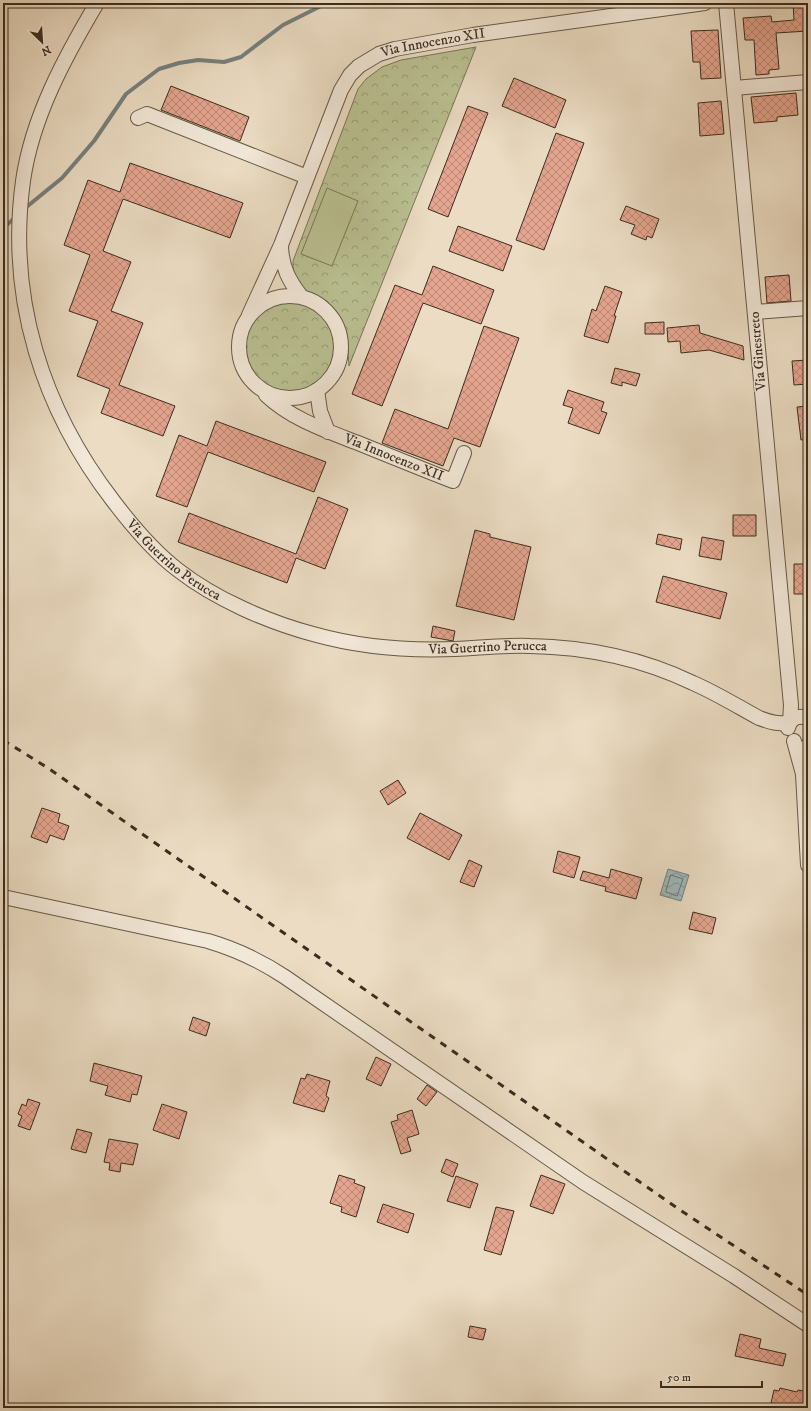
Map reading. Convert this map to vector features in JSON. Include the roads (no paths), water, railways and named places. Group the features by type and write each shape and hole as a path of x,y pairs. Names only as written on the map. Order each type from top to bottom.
{"street":[{"name":"Via Guerrino Perucca","path":"97,3 76,39 57,78 41,116 28,159 21,202 20,220 21,269 26,315 40,367 56,407 81,455 111,499 159,555 183,574 226,600 258,615 296,629 355,644 395,648 454,649 529,646 599,653 644,663 695,683 759,718 777,732 792,740"},
{"name":"Via Innocenzo XII","path":"464,453 453,481 328,432 284,410 276,404 252,382 246,374 240,360 238,344 241,329 249,315 281,244 345,81 359,66 379,54 405,46 464,36 705,3"},
{"name":"Via Ginestreto","path":"726,3 791,705 790,722 787,730 792,740"},
{"path":"734,88 808,82"},
{"path":"138,118 147,114 307,177"},
{"name":"Via Innocenzo XII","path":"281,244 282,263 285,272 301,296"},
{"name":"Via Innocenzo XII","path":"249,315 260,305 272,298 286,295 301,296 316,302 328,312 337,326 341,342 340,358 336,370 328,381 317,390 304,396 289,398 274,396 260,389"},
{"path":"755,312 808,308"},
{"name":"Via Innocenzo XII","path":"317,390 320,411 328,432"},
{"path":"790,698 795,708 807,718"},
{"name":"Via Guerrino Perucca","path":"759,718 778,724 790,722 796,717 807,718"},
{"path":"792,740 802,743 808,741"},
{"path":"792,740 802,774 808,865"},
{"path":"802,774 808,745"},
{"path":"8,898 208,941 228,948 268,966 285,976 582,1182 734,1276 808,1325"}],"water":[{"path":"668,869 689,875 681,901 660,895"}],"waterway":[{"path":"24,209 62,178 94,141 126,94 159,69 179,63 198,60 224,62 241,57 283,25 327,3"},
{"path":"3,228 16,217"}],"railway":[{"path":"3,740 48,768 680,1210 808,1295"}]}
